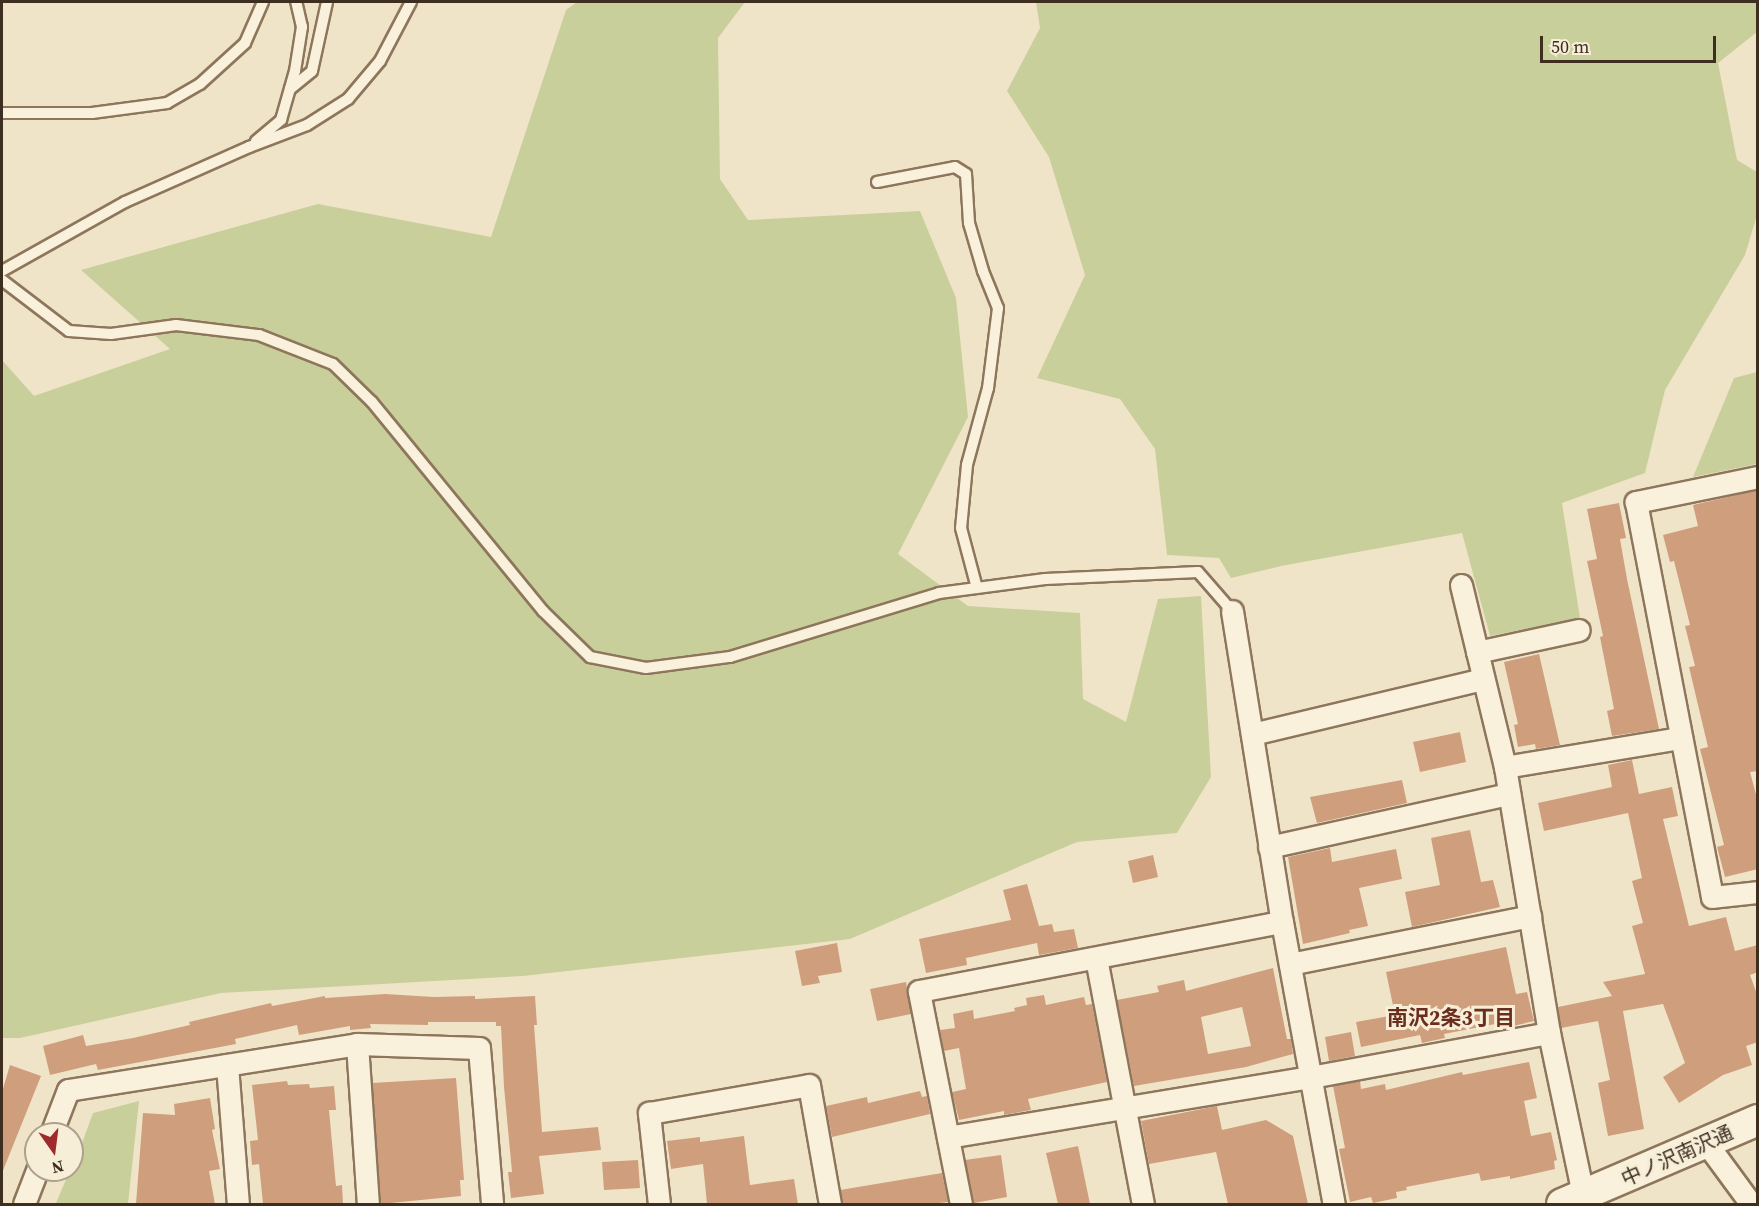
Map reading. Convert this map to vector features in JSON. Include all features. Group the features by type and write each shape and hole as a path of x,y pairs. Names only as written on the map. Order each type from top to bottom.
{"street":[{"path":"1758,477 1636,502 1712,897 1758,892"},
{"path":"1461,585 1505,767 1577,1202"},
{"path":"1232,611 1269,847 1334,1204"},
{"path":"1477,652 1579,630"},
{"path":"1252,734 1483,679"},
{"path":"1505,767 1681,738"},
{"path":"1269,847 1509,794"},
{"path":"1290,964 1530,916"},
{"path":"961,1204 919,991 1282,922"},
{"path":"1096,958 1143,1204"},
{"path":"948,1137 1311,1077 1550,1033"},
{"path":"357,1044 368,1204"},
{"path":"56,1122 68,1090 357,1044 479,1048 492,1204"},
{"path":"227,1065 238,1204"},
{"path":"659,1204 649,1113 809,1085 830,1204"},
{"name":"中ノ沢南沢通","path":"1577,1202 1758,1120"},
{"path":"1707,1144 1751,1204"},
{"path":"24,1204 32,1182"}],"lane":[{"path":"2,113 92,113 167,104 200,84 245,43 263,2"},
{"path":"249,147 280,120 303,27 296,2"},
{"path":"289,89 312,71 327,2"},
{"path":"2,271 125,202 249,147 307,125 348,99 380,61 411,2"},
{"path":"877,182 955,168 966,174 969,223 983,271 998,308 988,388 967,465 961,528 977,588"},
{"path":"2,280 69,331 111,334 176,325 235,332 259,335 333,364 372,402 543,611 590,657 646,669 730,657 939,593 1045,579 1198,572 1232,611"}],"green space":[{"path":"577,2 745,2 718,38 720,179 748,220 920,211 956,298 968,417 898,554 968,606 1080,613 1083,699 1126,722 1158,599 1201,596 1211,777 1177,833 1077,842 850,939 523,976 221,993 20,1038 2,1038 2,360 34,396 170,349 81,270 318,204 491,237 566,10"},
{"path":"1036,2 1757,2 1757,32 1718,63 1737,160 1757,172 1757,215 1745,255 1665,390 1645,473 1562,503 1580,618 1490,636 1462,533 1281,566 1231,578 1219,558 1167,555 1155,449 1120,399 1037,378 1085,275 1049,157 1007,91 1040,28"},
{"path":"1757,372 1757,464 1693,477 1734,378"},
{"path":"139,1101 128,1204 56,1203 65,1182 84,1182 84,1137 93,1113"}],"building":[{"path":"1758,490 1758,771 1750,772 1758,802 1758,869 1725,877 1717,847 1724,845 1700,749 1708,747 1689,667 1695,666 1685,626 1690,625 1674,561 1670,562 1663,535 1698,526 1693,505"},
{"path":"1619,503 1626,538 1620,539 1627,579 1659,729 1612,736 1607,711 1614,709 1600,637 1603,636 1587,561 1597,559 1587,509"},
{"path":"1539,654 1560,745 1536,749 1535,744 1518,747 1514,725 1518,724 1504,662"},
{"path":"1460,732 1466,762 1420,772 1413,742"},
{"path":"1632,760 1639,794 1672,787 1678,816 1663,819 1689,926 1726,917 1735,951 1758,945 1758,972 1750,975 1758,997 1758,1042 1746,1046 1752,1065 1723,1075 1679,1103 1663,1077 1685,1063 1663,1004 1623,1011 1644,1129 1608,1136 1598,1083 1610,1080 1598,1021 1561,1028 1558,1007 1612,996 1603,982 1645,974 1632,926 1643,923 1632,881 1642,878 1628,813 1544,831 1538,803 1612,787 1608,765"},
{"path":"1402,780 1407,803 1317,823 1310,797"},
{"path":"1470,830 1481,882 1493,880 1500,907 1412,927 1405,892 1440,885 1431,838"},
{"path":"1330,848 1332,862 1396,849 1402,879 1359,888 1368,926 1349,930 1350,933 1303,944 1288,857"},
{"path":"1153,855 1158,877 1133,883 1128,861"},
{"path":"1027,884 1039,926 1052,924 1054,932 1074,929 1078,948 1039,955 1037,943 966,958 967,965 926,973 919,939 1011,920 1003,890"},
{"path":"837,943 842,972 818,976 820,983 802,986 795,951"},
{"path":"1506,947 1516,994 1527,992 1534,1021 1496,1030 1495,1024 1444,1034 1445,1038 1422,1043 1420,1035 1361,1047 1356,1022 1395,1015 1386,972"},
{"path":"1273,968 1287,1039 1291,1039 1293,1054 1246,1067 1134,1086 1117,1000 1159,992 1157,986 1184,980 1186,991","holes":["1242,1007 1251,1046 1208,1054 1201,1017"]},
{"path":"906,982 911,1014 877,1021 870,989"},
{"path":"385,994 434,997 475,996 475,999 535,996 537,1025 534,1025 542,1132 598,1127 601,1150 539,1156 544,1194 511,1198 508,1172 512,1172 501,1026 496,1026 496,1022 428,1022 428,1025 370,1024 371,1028 350,1030 350,1026 299,1035 297,1025 235,1039 236,1044 98,1070 96,1064 50,1075 43,1046 83,1035 86,1046 133,1038 271,1003 272,1006 325,996 325,998"},
{"path":"1044,995 1046,1005 1084,997 1086,1005 1092,1004 1107,1082 1028,1099 1031,1110 1004,1115 1004,1111 959,1120 952,1092 966,1089 959,1048 944,1051 940,1030 955,1028 953,1014 973,1010 974,1019 1015,1011 1014,1008 1027,1005 1026,998"},
{"path":"1351,1032 1355,1056 1329,1061 1325,1037"},
{"path":"1529,1062 1537,1098 1524,1101 1531,1136 1551,1132 1557,1160 1554,1161 1555,1169 1510,1179 1510,1176 1481,1181 1479,1173 1406,1187 1407,1190 1396,1192 1397,1198 1373,1203 1371,1197 1350,1202 1339,1149 1345,1148 1333,1086 1360,1081 1361,1089 1385,1084 1386,1090 1462,1072 1463,1075"},
{"path":"10,1065 41,1076 2,1173 2,1092"},
{"path":"456,1078 464,1180 460,1180 461,1196 381,1204 372,1083"},
{"path":"287,1081 288,1085 309,1084 310,1088 334,1086 336,1110 329,1110 336,1186 342,1185 343,1204 263,1204 259,1164 252,1165 250,1141 258,1140 252,1085"},
{"path":"920,1091 922,1097 927,1096 930,1114 832,1137 826,1106 867,1097 868,1103"},
{"path":"210,1098 215,1129 212,1130 220,1169 209,1171 215,1204 136,1204 143,1113 175,1115 174,1104"},
{"path":"1217,1106 1222,1130 1266,1120 1293,1136 1308,1204 1228,1204 1216,1152 1149,1164 1141,1121"},
{"path":"744,1136 750,1185 794,1179 798,1204 707,1204 703,1164 671,1169 667,1141 700,1137 700,1142"},
{"path":"1078,1146 1090,1204 1058,1204 1046,1153"},
{"path":"1001,1155 1007,1197 974,1203 965,1160"},
{"path":"638,1160 640,1188 604,1190 602,1162"},
{"path":"942,1173 948,1202 842,1204 840,1190"}],"district":[{"name":"南沢2条3丁目","path":"1451,1018"}]}
